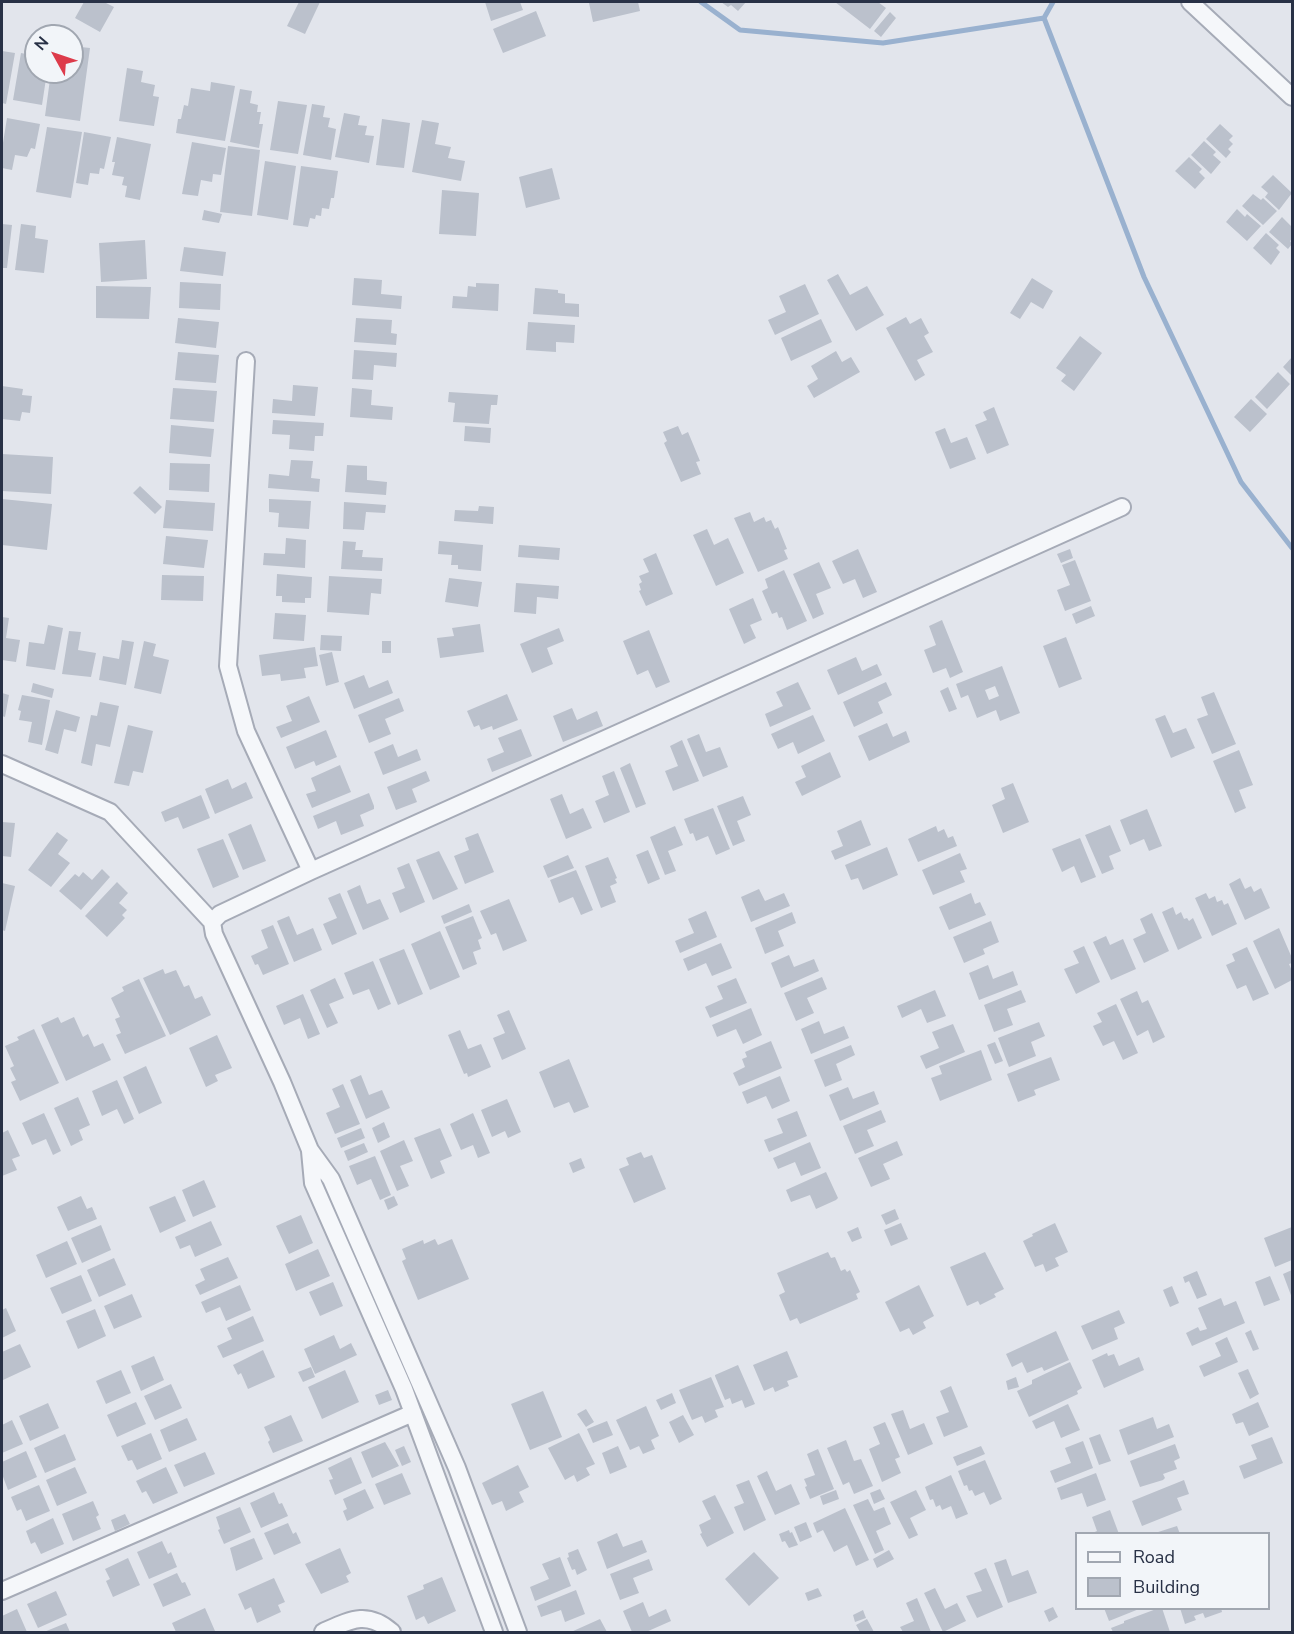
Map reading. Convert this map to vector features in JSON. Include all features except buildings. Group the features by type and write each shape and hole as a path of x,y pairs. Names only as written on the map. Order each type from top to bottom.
{"street":[{"path":"1190,2 1293,97"},
{"path":"246,361 228,666 246,731 311,871"},
{"path":"212,922 220,914 311,871 1122,507"},
{"path":"2,764 110,812 212,922 214,934 282,1082 310,1150 331,1179 453,1457 518,1632"},
{"path":"310,1150 313,1184 413,1413 494,1632"},
{"path":"2,1591 413,1413"},
{"path":"323,1632 354,1618 373,1619 392,1632"}],"waterway":[{"path":"701,2 740,30 883,43 1044,18"},
{"path":"1053,2 1044,18 1144,277 1241,482 1292,548"}]}
